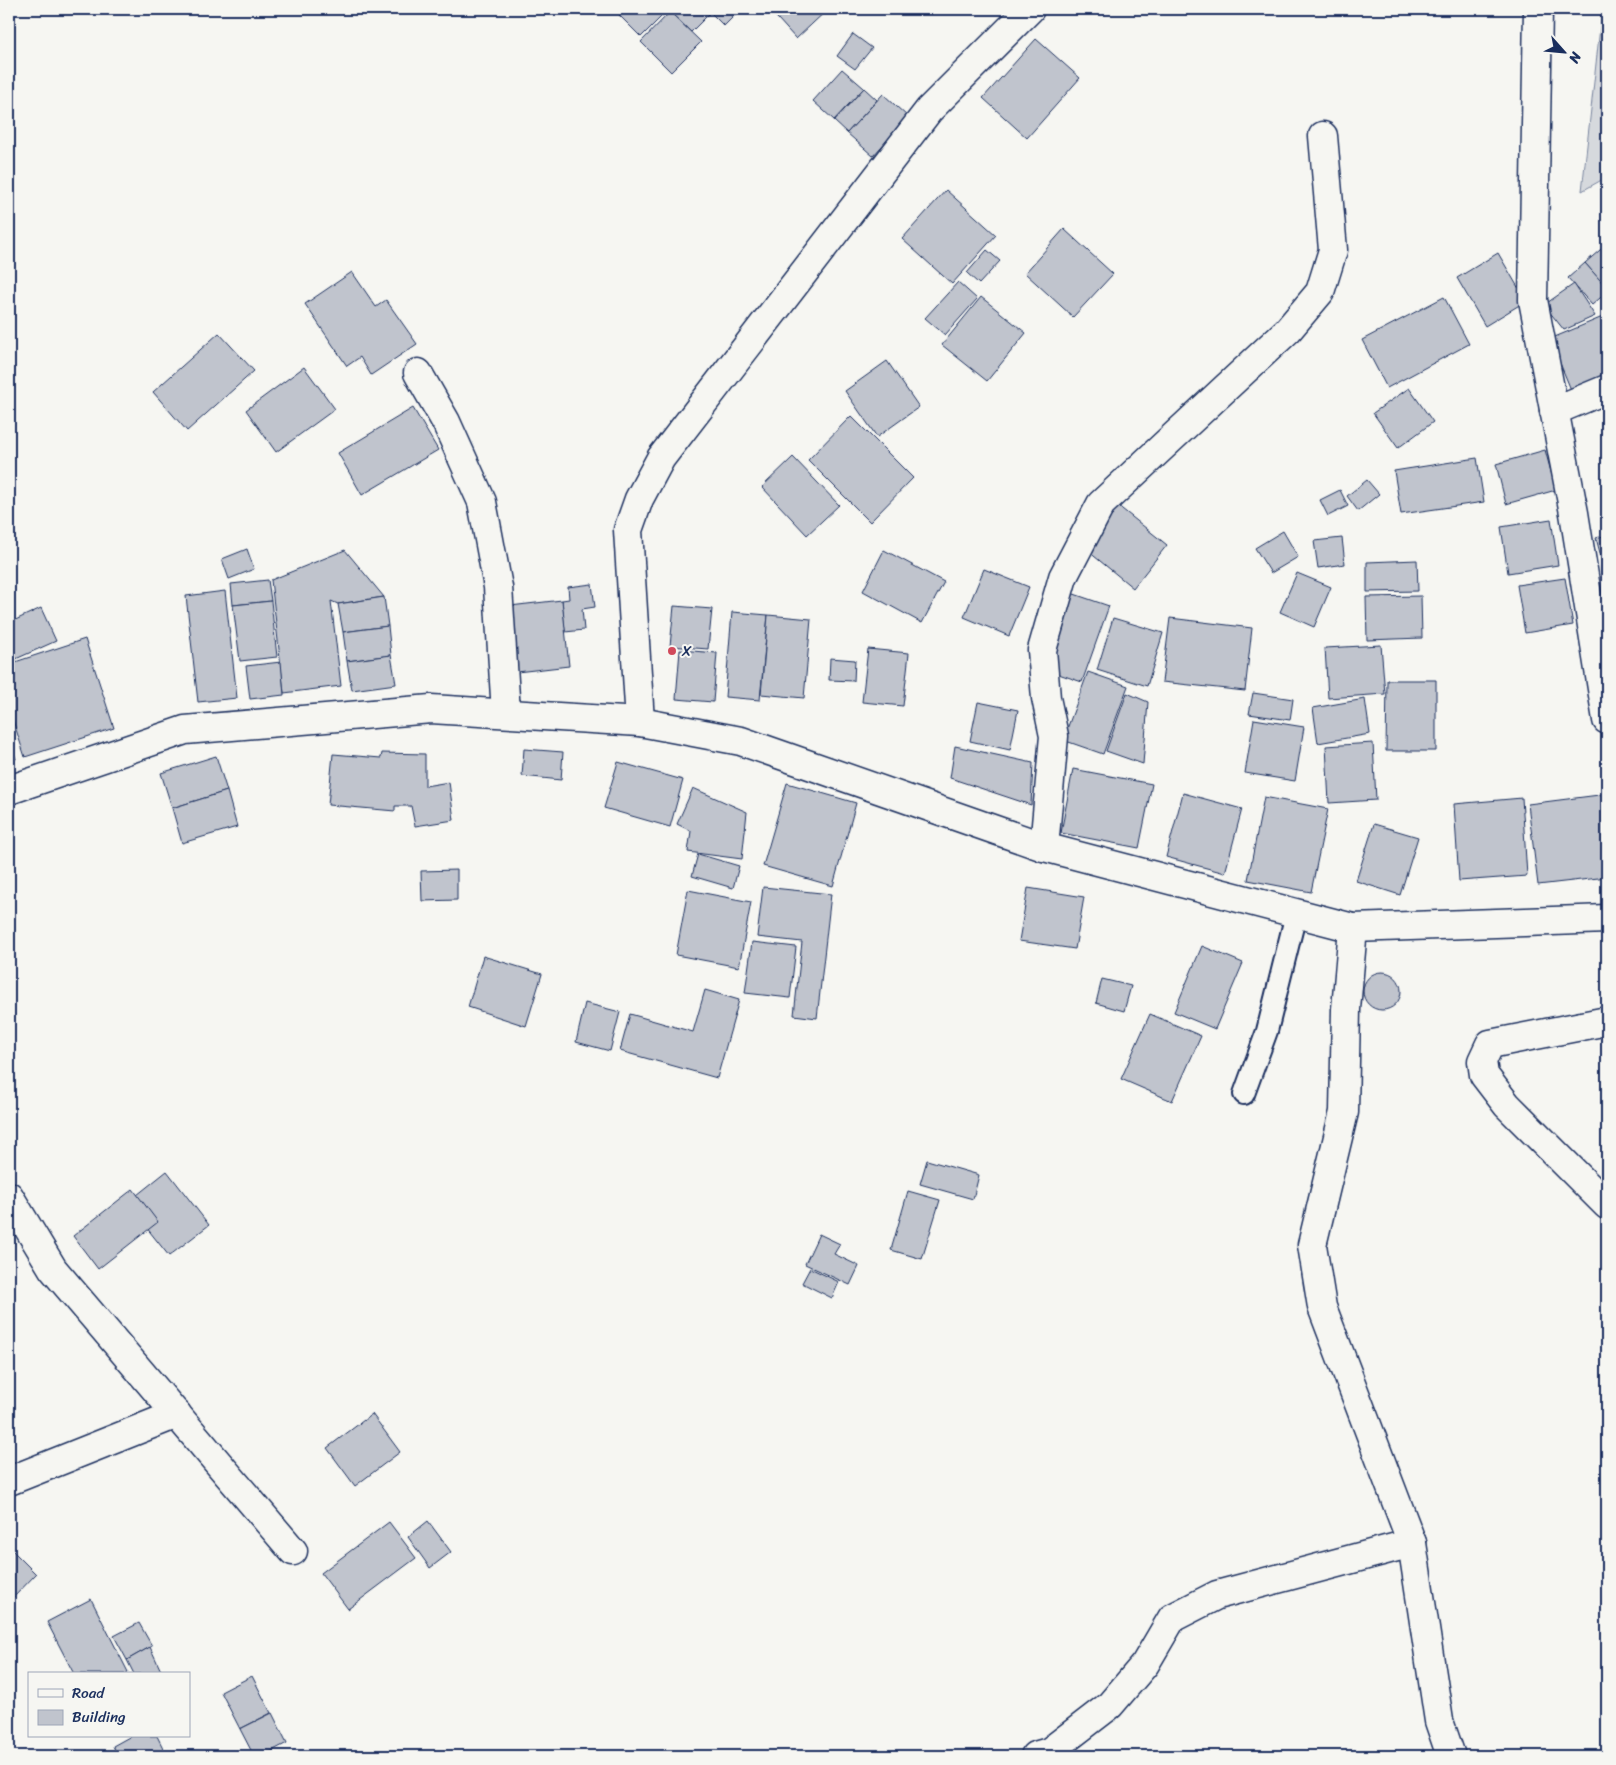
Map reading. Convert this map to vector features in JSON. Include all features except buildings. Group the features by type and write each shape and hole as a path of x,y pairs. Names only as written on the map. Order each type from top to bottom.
{"street":[{"path":"640,722 628,530 638,499 661,458 929,110 1030,9"},
{"path":"1538,9 1533,300 1574,513 1607,720"},
{"path":"1044,847 1054,736 1046,698 1042,650 1063,577 1101,504 1288,330 1320,292 1333,250 1322,136"},
{"path":"418,373 446,422 482,502 498,587 506,713"},
{"path":"1554,411 1607,389"},
{"path":"9,790 185,730 431,709 640,722 741,741 1044,847 1353,928 1607,919"},
{"path":"1353,928 1346,1009 1344,1112 1312,1245 1322,1307 1412,1543 1439,1721 1451,1756"},
{"path":"1607,1021 1490,1044 1482,1061 1484,1075 1507,1105 1607,1204"},
{"path":"9,1196 53,1268 293,1551"},
{"path":"9,1481 177,1414"},
{"path":"1035,1756 1049,1752 1110,1705 1145,1664 1172,1618 1217,1595 1412,1543"}],"lane":[{"path":"1244,1094 1267,1031 1296,914"}],"shaded area":[{"path":"1602,9 1607,9 1607,177 1582,191"}],"place":[{"name":"X","path":"672,651"}]}
